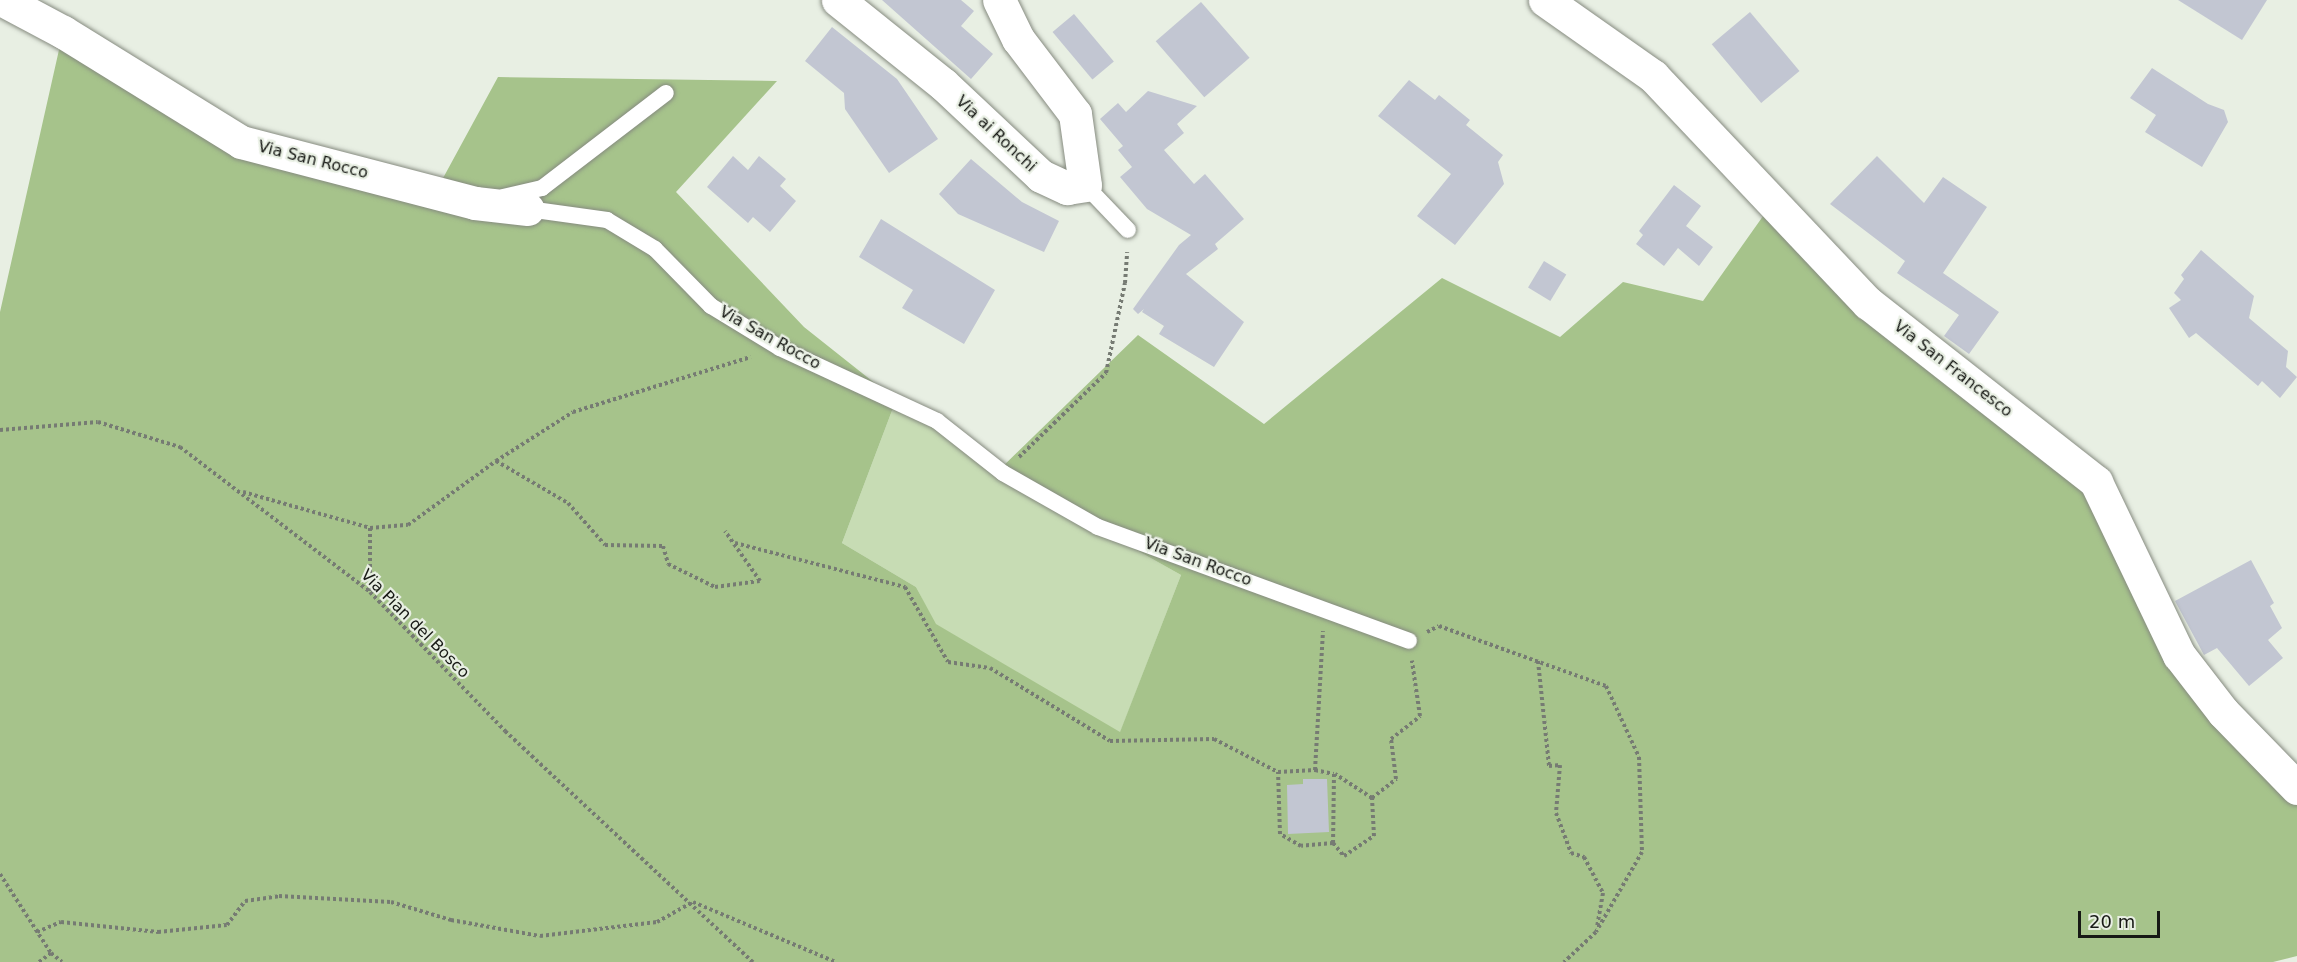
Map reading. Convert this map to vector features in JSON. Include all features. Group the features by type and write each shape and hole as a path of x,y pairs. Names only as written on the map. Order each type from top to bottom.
{"street":[{"name":"Via San Rocco","path":"3,0 63,32 241,142 475,204 528,209"},
{"name":"Via ai Ronchi","path":"838,0 943,84 1041,176 1067,188 1085,185"},
{"path":"999,0 1018,39 1075,114 1085,185"},
{"name":"Via San Francesco","path":"1545,0 1653,76 1868,303 2096,482 2179,655 2223,712 2297,788"}],"lane":[{"path":"475,204 542,188 666,93"},
{"path":"1085,185 1128,230"},
{"name":"Via San Rocco","path":"528,209 607,220 655,249 711,306 780,348 937,421 1003,473 1098,527 1409,641"}],"path":[{"path":"1003,473 1106,373 1125,283 1128,230"},
{"path":"240,490 370,528 408,525 496,461 573,412 780,348"},
{"name":"Via Pian del Bosco","path":"0,430 98,422 180,447 240,490 370,592 505,731 693,902 753,962"},
{"path":"496,461 568,502 605,545 663,546 668,564 715,587 760,581 725,531"},
{"path":"370,528 370,592"},
{"path":"735,543 905,586 948,662 990,668 1110,741 1215,739 1278,772 1316,770 1334,774 1372,798"},
{"path":"1316,770 1325,609"},
{"path":"1372,798 1396,779 1391,739 1420,716 1409,641 1439,626 1606,686 1639,757 1642,852 1596,932 1564,962"},
{"path":"1538,661 1549,766 1560,765 1556,813 1571,853 1584,857 1604,893 1596,932"},
{"path":"1278,772 1280,834 1301,846 1333,843"},
{"path":"1334,774 1333,843 1344,855 1374,836 1372,798"},
{"path":"0,874 51,953 62,962"},
{"path":"38,932 61,922 158,932 227,925 245,901 279,896 391,902 451,920 540,936 657,922 693,902 837,962"},
{"path":"39,962 51,953"}],"green space":[{"path":"63,32 241,142 436,191 498,77 777,81 676,192 804,327 896,400 842,543 916,587 936,624 1120,732 1181,575 997,472 1138,335 1264,424 1442,278 1560,337 1623,282 1703,301 1773,202 2096,482 2179,655 2297,788 2297,956 2273,962 0,962 0,312"},
{"path":"896,400 997,472 1181,575 1120,733 935,624 916,587 842,543"}],"building":[{"path":"882,0 961,0 974,11 961,26 993,54 971,79"},
{"path":"2178,0 2267,0 2242,40"},
{"path":"1201,2 1250,58 1204,97 1156,41"},
{"path":"1750,12 1799,71 1761,103 1712,44"},
{"path":"1074,14 1114,61 1092,79 1053,32"},
{"path":"832,27 897,79 938,139 889,173 845,109 844,93 805,61"},
{"path":"2152,68 2208,104 2224,110 2228,122 2202,167 2145,132 2156,115 2130,98"},
{"path":"1409,80 1435,100 1439,95 1470,120 1466,125 1503,155 1498,162 1504,184 1455,245 1417,216 1451,174 1378,116"},
{"path":"1148,91 1197,106 1177,124 1184,133 1164,150 1194,184 1205,174 1244,219 1215,244 1218,249 1186,274 1244,322 1214,367 1159,334 1164,326 1142,312 1144,309 1138,314 1133,309 1179,245 1191,235 1147,209 1120,177 1132,167 1118,150 1123,146 1100,119 1118,103 1126,112"},
{"path":"733,156 748,170 759,156 786,179 780,186 796,201 770,232 753,217 748,223 707,187"},
{"path":"1877,156 1924,203 1943,177 1987,207 1943,273 1999,312 1969,354 1944,336 1959,315 1897,273 1905,261 1830,204"},
{"path":"971,159 1022,202 1059,221 1044,252 958,214 939,194"},
{"path":"1674,185 1701,206 1686,226 1713,247 1699,266 1678,248 1664,266 1636,244 1643,235 1639,231"},
{"path":"881,219 995,290 964,344 902,308 913,290 859,257"},
{"path":"2201,250 2254,296 2249,318 2288,351 2286,367 2297,377 2280,398 2262,381 2258,386 2196,333 2189,338 2169,308 2181,300 2174,293 2184,279 2181,275"},
{"path":"1544,261 1566,274 1550,301 1528,288"},
{"path":"2251,560 2274,603 2270,606 2282,628 2268,640 2283,658 2249,686 2217,648 2204,655 2175,601"},
{"path":"1303,779 1327,779 1329,832 1288,834 1287,785 1303,784"}]}
